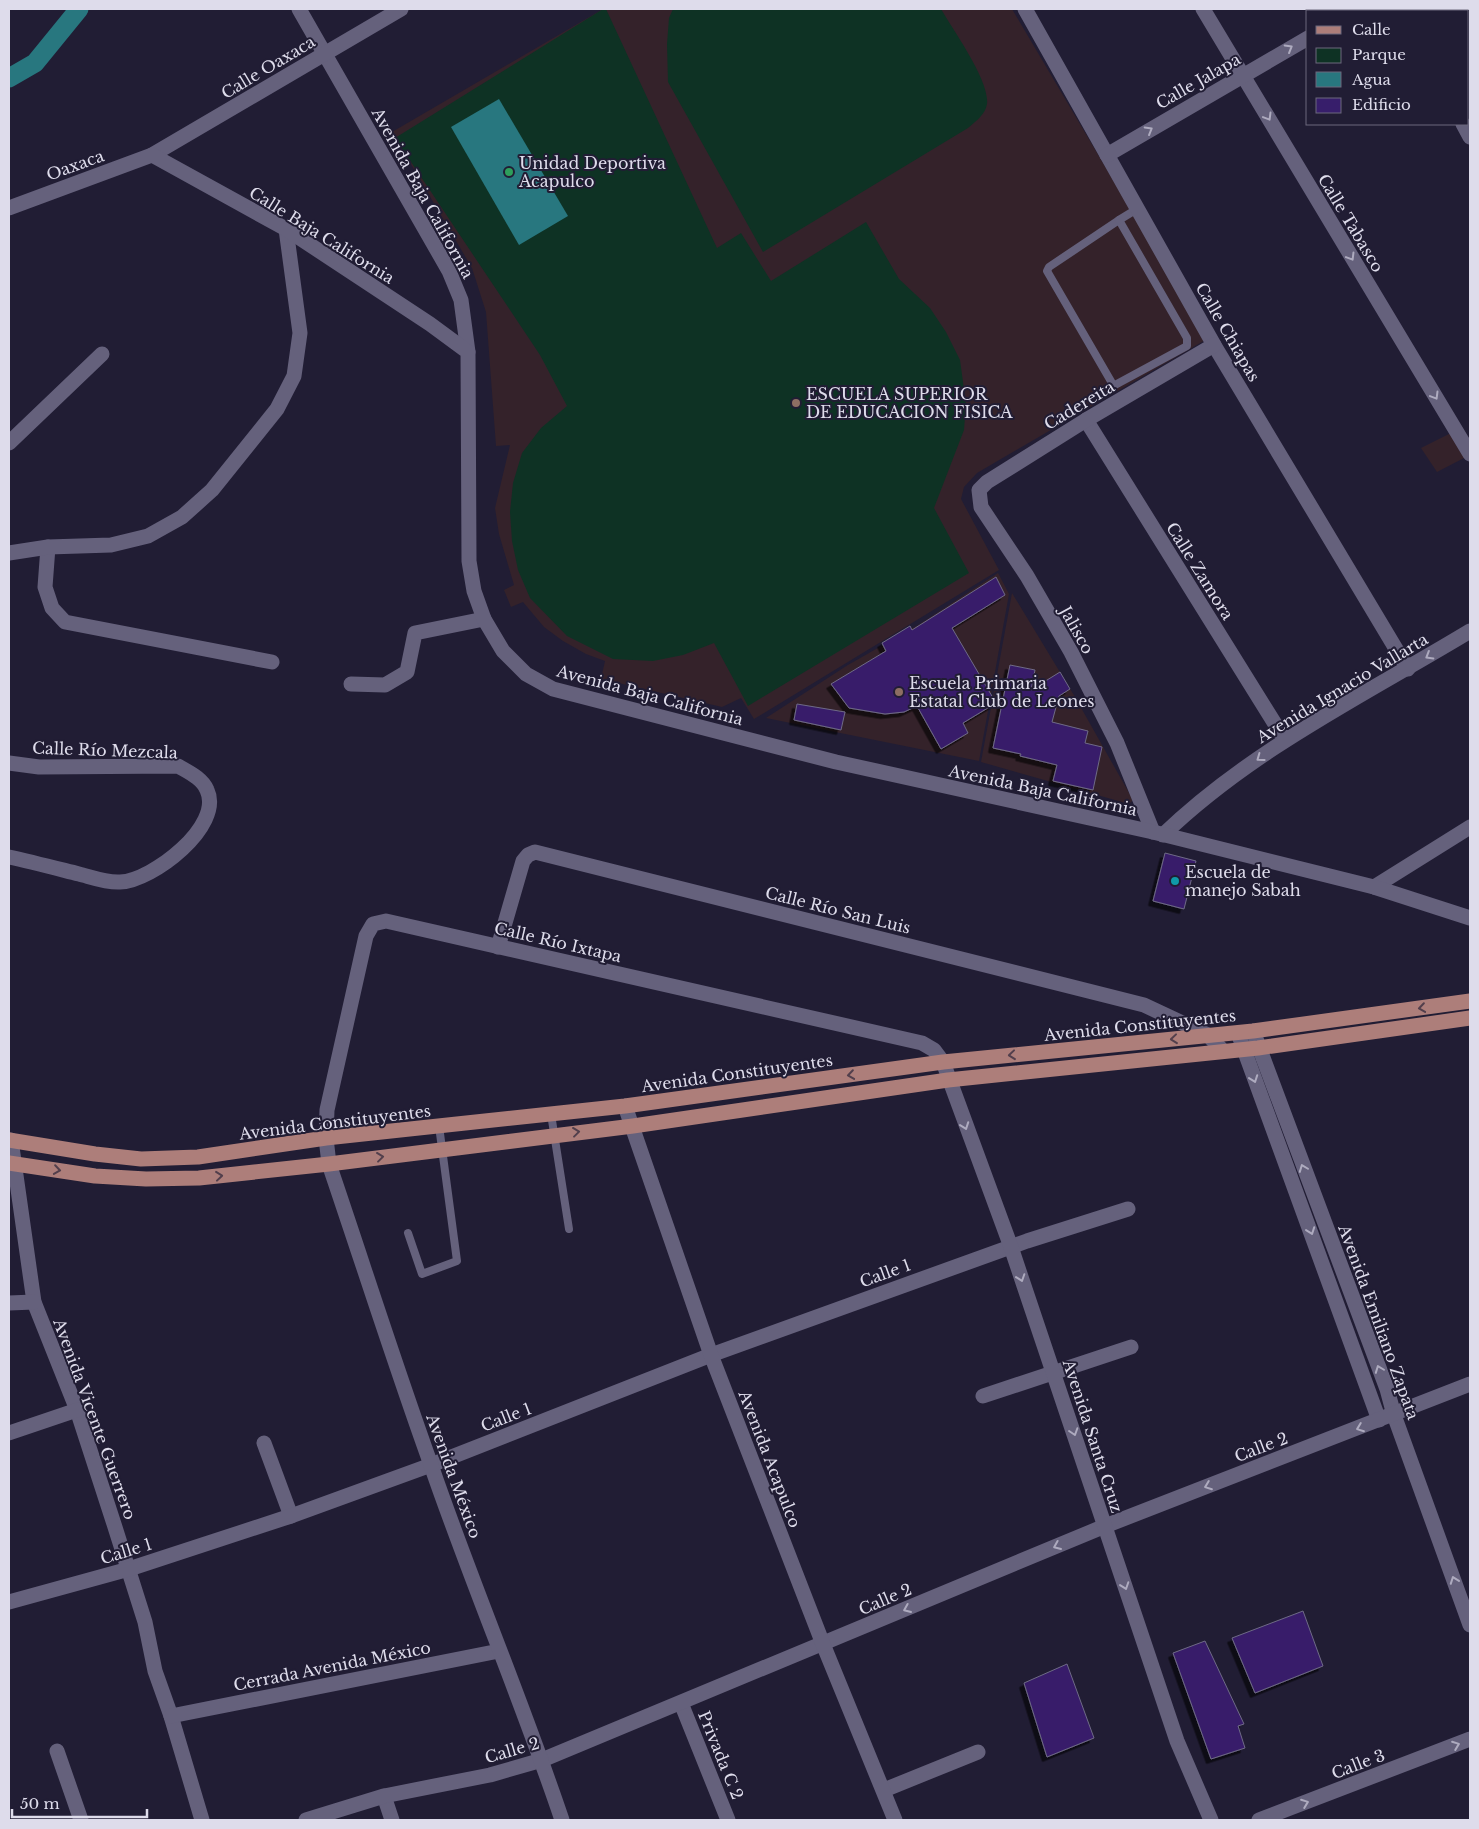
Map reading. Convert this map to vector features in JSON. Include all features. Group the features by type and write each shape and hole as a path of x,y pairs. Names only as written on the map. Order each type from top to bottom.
{"main road":[{"name":"Avenida Constituyentes","path":"10,1140 94,1154 141,1159 198,1157 326,1138 625,1106 943,1062 1245,1032 1470,1001"},
{"path":"12,1164 95,1176 146,1179 199,1178 329,1164 633,1126 948,1080 1251,1049 1470,1018"}],"street":[{"name":"Avenida Baja California","path":"299,9 449,271 461,300 468,352 468,561 474,591 484,619 504,651 526,674 553,689 836,762 1158,833 1374,887 1470,918"},
{"name":"Calle Oaxaca","path":"152,155 401,9"},
{"name":"Calle Chiapas","path":"1025,9 1214,345 1408,669"},
{"name":"Calle Tabasco","path":"1203,9 1470,454"},
{"name":"Calle Jalapa","path":"1107,155 1306,39"},
{"path":"1464,125 1470,137"},
{"name":"Oaxaca","path":"9,208 152,155"},
{"name":"Calle Baja California","path":"152,155 286,229 430,324 468,352"},
{"path":"9,553 48,547 111,545 148,536 182,517 212,490 277,409 294,376 300,333 286,229"},
{"name":"Cadereita","path":"981,507 979,490 987,482 1086,420 1214,345"},
{"path":"9,443 102,354"},
{"name":"Calle Zamora","path":"1086,420 1285,740"},
{"name":"Jalisco","path":"981,507 1026,576 1070,652 1117,743 1158,833"},
{"path":"48,547 45,587 52,608 65,622 272,662"},
{"path":"351,684 385,685 407,672 415,633 484,619"},
{"name":"Avenida Ignacio Vallarta","path":"1158,833 1285,740 1470,631"},
{"name":"Calle Río Mezcala","path":"9,763 39,767 178,766 195,776 207,790 209,810 202,828 178,853 146,875 120,882 9,857"},
{"path":"1374,887 1470,827"},
{"name":"Calle Río San Luis","path":"498,947 523,861 528,855 535,852 1144,1005 1208,1035 1223,1051"},
{"name":"Calle Río Ixtapa","path":"326,1138 327,1110 366,936 373,924 386,921 922,1044 934,1050 943,1062"},
{"name":"Avenida Emiliano Zapata","path":"1245,1032 1387,1418 1470,1625"},
{"name":"Avenida Santa Cruz","path":"943,1062 948,1080 1011,1247 1177,1741 1211,1820"},
{"name":"Avenida Acapulco","path":"625,1106 711,1355 822,1644 895,1820"},
{"name":"Avenida México","path":"326,1138 329,1164 431,1465 499,1651 542,1760 562,1820"},
{"name":"Avenida Vicente Guerrero","path":"10,1140 12,1164 34,1302 77,1410 129,1569 145,1622 155,1671 171,1716 202,1820"},
{"name":"Calle 1","path":"9,1602 129,1569 291,1516 431,1465 711,1355 1011,1247 1128,1209"},
{"path":"9,1303 34,1302"},
{"path":"983,1396 1131,1347"},
{"name":"Calle 2","path":"306,1820 384,1796 490,1775 542,1760 1105,1526 1387,1418 1470,1384"},
{"path":"9,1433 77,1410"},
{"path":"264,1443 291,1516"},
{"name":"Cerrada Avenida México","path":"171,1716 499,1651"},
{"name":"Privada C 2","path":"681,1703 728,1820"},
{"name":"Calle 3","path":"1259,1820 1470,1740"},
{"path":"57,1751 81,1820"},
{"path":"884,1790 978,1752"},
{"path":"384,1796 392,1820"}],"lane":[{"path":"1119,220 1188,342 1186,346 1115,385 1112,383 1047,271 1049,267 1119,220 1138,209"},
{"path":"551,1114 570,1229"},
{"path":"408,1233 422,1274 457,1260 439,1126"}],"shaded area":[{"name":"ESCUELA SUPERIOR DE EDUCACION FISICA","path":"603,9 1012,9 1207,339 977,473 964,487 961,499 999,570 754,719 741,698 722,707 601,679 605,661 586,654 563,641 544,627 523,602 511,607 504,590 514,585 499,534 495,508 510,445 496,446 486,312 472,268 392,132"},
{"path":"1451,433 1466,457 1437,472 1421,448"},
{"name":"Escuela Primaria Estatal Club de Leones","path":"998,573 1009,594 979,761 766,718 848,665 920,624"},
{"path":"1012,593 1075,697 1133,800 1129,804 981,762"}],"green space":[{"path":"603,9 606,9 717,248 741,233 771,281 866,222 899,279 930,308 946,332 960,360 966,404 964,430 934,508 969,573 748,706 714,643 683,655 653,661 613,659 567,636 530,598 518,570 512,541 510,512 513,483 522,453 541,428 567,406 540,355 395,138"},
{"path":"673,9 941,9 962,42 983,82 986,94 986,108 980,117 968,128 763,252 668,82 667,44 669,18"}],"water":[{"name":"Unidad Deportiva Acapulco","path":"499,99 568,216 519,245 451,127"}],"building":[{"path":"996,577 1005,595 952,628 996,703 963,723 968,733 941,749 917,706 904,712 885,714 849,708 831,684 886,651 882,643 910,626 912,630"},
{"path":"1010,665 1035,670 1031,690 1060,672 1070,689 1059,696 1052,722 1088,731 1085,743 1102,747 1093,790 1053,781 1057,765 993,748"},
{"path":"797,704 845,712 841,730 794,720"},
{"name":"Escuela de manejo Sabah","path":"1165,853 1196,861 1184,909 1153,901"},
{"path":"1303,1611 1323,1666 1255,1693 1232,1638"},
{"path":"1205,1641 1244,1724 1238,1726 1245,1748 1211,1759 1173,1653"},
{"path":"1067,1664 1094,1738 1047,1757 1024,1683"}],"waterway":[{"path":"9,78 35,63 79,9"}],"place":[{"name":"Unidad Deportiva Acapulco","path":"509,172"},
{"name":"ESCUELA SUPERIOR DE EDUCACION FISICA","path":"796,403"},
{"name":"Escuela Primaria Estatal Club de Leones","path":"899,692"},
{"name":"Escuela de manejo Sabah","path":"1175,881"}]}
